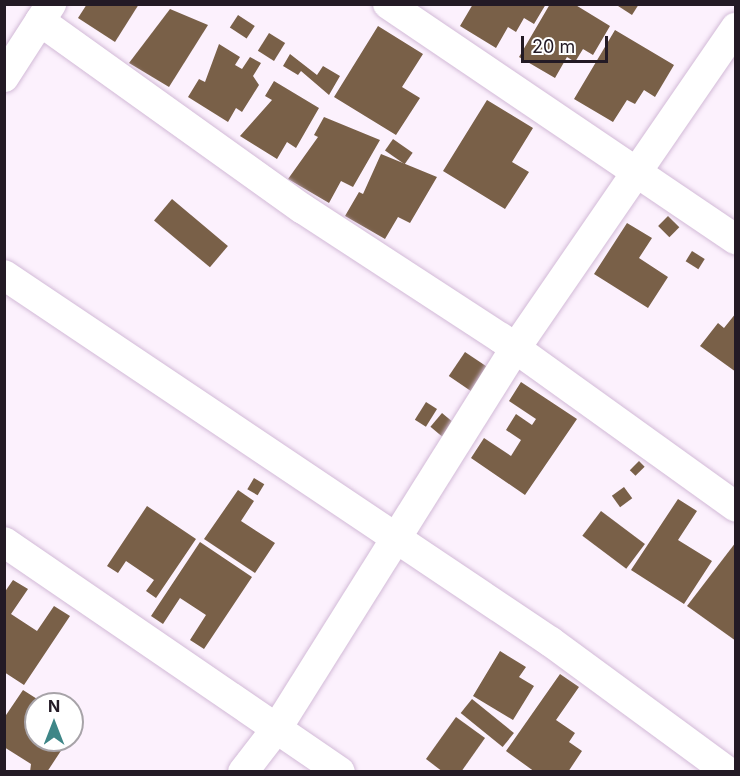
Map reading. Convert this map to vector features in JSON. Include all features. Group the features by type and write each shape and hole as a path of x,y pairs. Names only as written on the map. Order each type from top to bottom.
{"street":[{"path":"388,4 638,169 735,240"},
{"path":"4,76 46,13 303,209 515,349 735,507"},
{"path":"243,771 277,728 515,349 735,28"},
{"path":"4,275 551,642 728,771"},
{"path":"4,542 340,771"}],"building":[{"path":"87,4 139,4 115,42 78,18"},
{"path":"473,4 546,4 534,24 524,18 516,32 508,27 496,48 460,26"},
{"path":"550,4 574,4 610,26 593,55 583,49 575,62 567,57 555,78 519,57"},
{"path":"615,4 639,4 632,15"},
{"path":"170,9 208,25 169,87 129,63"},
{"path":"238,15 255,26 247,38 230,28"},
{"path":"378,26 423,54 402,87 420,98 396,135 334,97"},
{"path":"615,30 674,65 655,97 644,90 635,104 627,100 613,122 574,99"},
{"path":"269,33 285,43 274,61 258,51"},
{"path":"219,44 240,57 235,65 242,69 250,57 261,63 253,76 259,85 242,112 236,108 228,122 188,97 199,79 205,82"},
{"path":"290,54 317,75 323,66 340,76 329,95 301,71 298,75 283,66"},
{"path":"274,81 319,108 296,148 287,142 277,159 240,136 272,100 265,96"},
{"path":"487,100 533,128 512,162 529,172 505,209 443,171"},
{"path":"324,117 380,140 353,187 341,181 329,203 288,179 318,137 314,135"},
{"path":"393,139 413,153 405,164 385,150"},
{"path":"381,154 437,177 410,223 398,217 385,239 345,216 359,192 363,194"},
{"path":"172,199 228,246 210,267 154,220"},
{"path":"668,216 679,227 669,237 658,226"},
{"path":"627,223 652,238 639,258 668,277 648,308 594,274"},
{"path":"692,251 705,259 698,269 686,261"},
{"path":"736,313 736,372 700,346 718,323 724,328"},
{"path":"465,352 487,367 471,391 449,376"},
{"path":"521,382 577,419 525,495 471,458 484,438 511,456 521,440 506,430 516,414 532,425 536,419 509,401"},
{"path":"426,402 437,409 426,427 415,420"},
{"path":"442,413 454,423 443,437 430,427"},
{"path":"639,461 645,467 635,476 630,470"},
{"path":"254,478 264,484 258,495 247,489"},
{"path":"624,487 632,498 620,507 612,496"},
{"path":"238,490 254,501 241,521 275,543 255,573 204,539"},
{"path":"678,499 697,511 678,540 712,561 684,604 631,570"},
{"path":"147,506 196,539 156,598 146,591 154,580 126,561 118,573 107,566"},
{"path":"601,511 645,544 626,569 582,536"},
{"path":"200,542 252,577 204,649 190,640 206,615 180,598 163,624 151,616"},
{"path":"736,542 736,641 687,606"},
{"path":"13,580 28,589 11,614 37,631 54,606 70,616 24,685 4,672 4,593"},
{"path":"500,651 526,667 519,677 534,686 513,720 473,696"},
{"path":"560,674 579,687 556,720 575,733 569,742 582,751 568,772 535,772 506,751"},
{"path":"23,690 26,692 24,692 24,752 60,752 47,772 30,772 31,764 4,747 4,718"},
{"path":"472,699 514,733 503,747 461,713"},
{"path":"456,717 485,738 461,772 443,772 426,759"}]}
